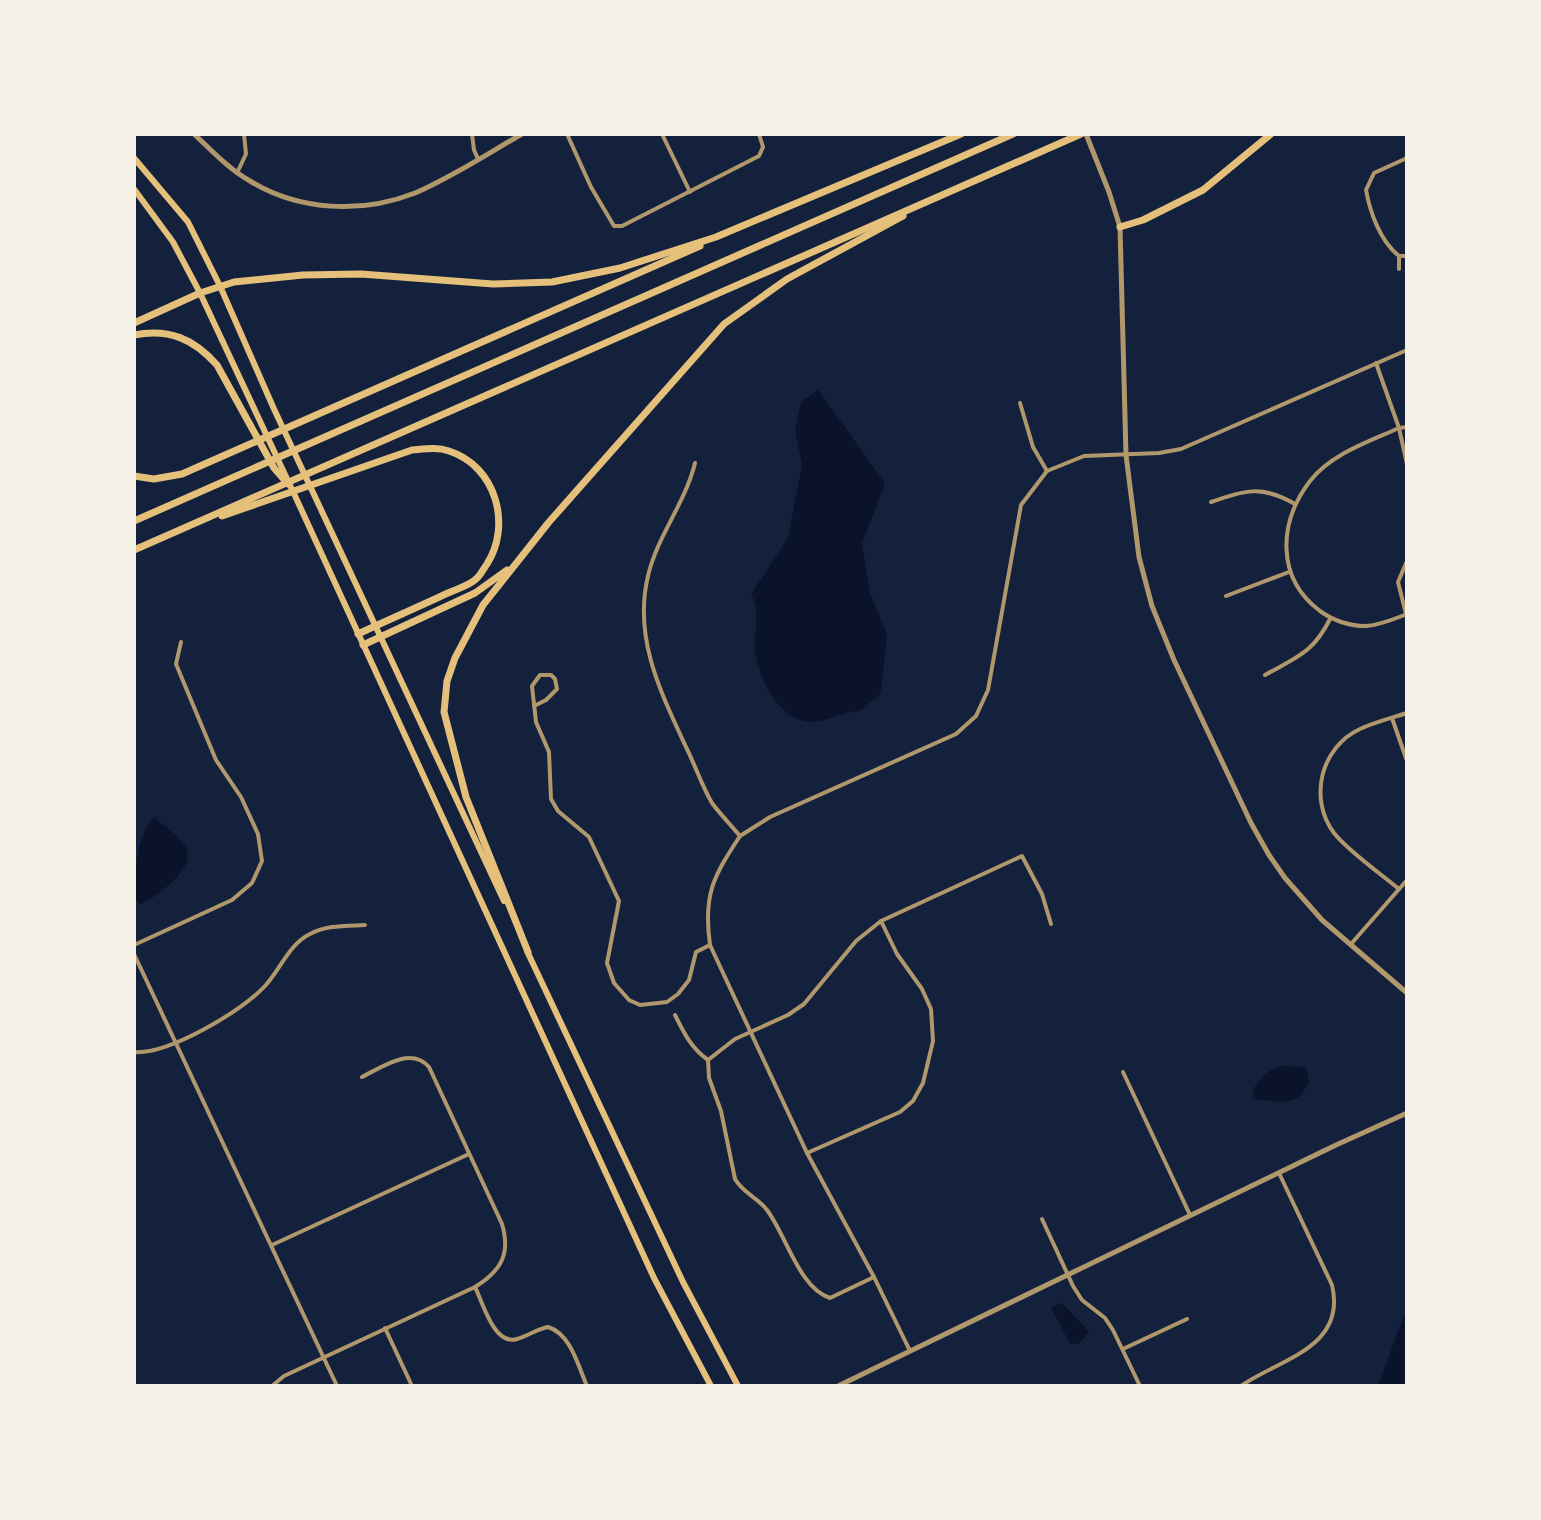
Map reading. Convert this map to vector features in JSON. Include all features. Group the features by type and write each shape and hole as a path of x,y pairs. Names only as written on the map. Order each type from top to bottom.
{"highway":[{"path":"134,476 154,479 182,474 716,237 961,134"},
{"path":"134,521 1013,134"},
{"path":"134,550 1083,134"},
{"path":"1120,227 1143,220 1203,190 1271,134"},
{"path":"528,952 466,797 444,712 447,681 455,658 483,605 549,522 724,324 787,279 946,193"},
{"path":"134,323 200,293 234,282 303,275 361,274 493,284 552,282 620,268 716,237"},
{"path":"134,335 165,333 193,342 217,365 274,468 292,489"},
{"path":"171,534 412,450 431,448 451,452 471,463 484,477 495,497 499,517 498,540 493,555 476,580 358,634"},
{"path":"363,645 475,593 515,564"}],"main road":[{"path":"134,158 188,222 220,286 274,409 528,952 677,1268 738,1386"},
{"path":"134,189 173,242 200,293 654,1278 711,1386"}],"street":[{"path":"194,134 237,173 269,191 319,205 356,207 415,193 522,134"},
{"path":"237,173 246,154 244,134"},
{"path":"472,134 478,159"},
{"path":"567,134 591,187 614,226 622,226 760,153 763,147 759,134"},
{"path":"662,134 690,192"},
{"path":"1083,134 1099,163 1120,227 1126,455 1139,557 1152,606 1174,660 1269,855 1306,903 1407,993"},
{"path":"1407,158 1374,173 1366,190 1378,227 1390,247 1399,256 1407,256"},
{"path":"1399,256 1399,269"},
{"path":"910,1351 807,1153 710,945 708,898 717,869 740,836 770,817 956,734 976,716 988,690 1021,505 1047,471 1084,456 1159,453 1181,449 1407,350"},
{"path":"1376,363 1399,428 1407,464"},
{"path":"1020,403 1033,447 1047,471"},
{"path":"1407,427 1335,458 1311,480 1295,504 1285,540 1289,572 1304,599 1330,619 1348,625 1385,623 1406,614 1398,582 1407,561"},
{"path":"695,463 689,487 665,532 648,576 644,609 646,645 655,681 712,803 740,836"},
{"path":"1211,502 1245,490 1274,492 1295,504"},
{"path":"1226,596 1289,572"},
{"path":"1265,675 1310,650 1330,619"},
{"path":"134,945 232,900 252,883 262,861 258,834 241,797 216,760 176,664 181,642"},
{"path":"534,706 553,695 557,689 551,675 540,675 533,681 534,706 536,722 549,752 551,799 558,811 589,837 619,901 607,963 614,983 629,1000 640,1005 667,1002 689,980 696,952 710,945"},
{"path":"1399,889 1335,834 1324,815 1320,792 1325,766 1338,744 1359,729 1407,713"},
{"path":"1392,718 1407,761"},
{"path":"708,1060 735,1039 788,1015 804,1004 856,941 881,921 1022,856 1042,894 1051,924"},
{"path":"1350,944 1407,880"},
{"path":"807,1153 900,1112 913,1101 923,1083 933,1041 931,1009 881,921"},
{"path":"134,1052 149,1052 176,1042 222,1020 248,1003 267,985 296,944 308,935 330,926 365,925"},
{"path":"134,954 337,1386"},
{"path":"675,1015 696,1052 708,1060"},
{"path":"272,1386 275,1381 475,1287 499,1269 506,1242 502,1224 429,1067 422,1059 406,1056 362,1077"},
{"path":"708,1060 709,1078 721,1111 735,1179 740,1187 764,1206 804,1276 815,1290 830,1298 874,1277"},
{"path":"1123,1072 1190,1215"},
{"path":"838,1386 1407,1113"},
{"path":"271,1245 469,1154"},
{"path":"1241,1386 1299,1356 1315,1344 1334,1305 1332,1285 1279,1172"},
{"path":"1042,1219 1082,1300 1105,1318 1140,1386"},
{"path":"475,1287 497,1332 505,1339 517,1339 548,1327 559,1332 587,1386"},
{"path":"1123,1349 1187,1319"},
{"path":"385,1328 412,1386"}],"water":[{"path":"818,390 885,483 862,544 870,593 887,634 881,693 860,711 812,722 790,715 780,707 765,685 755,649 756,614 751,594 788,538 802,465 795,429 801,402"},
{"path":"154,817 186,846 187,862 172,882 140,904 134,898 136,866 144,833"},
{"path":"1282,1066 1306,1067 1309,1084 1296,1099 1286,1102 1256,1099 1252,1094 1260,1080 1272,1069"},
{"path":"1062,1303 1089,1332 1078,1344 1070,1344 1051,1307"},
{"path":"1407,1313 1407,1386 1378,1386 1402,1320"}]}
